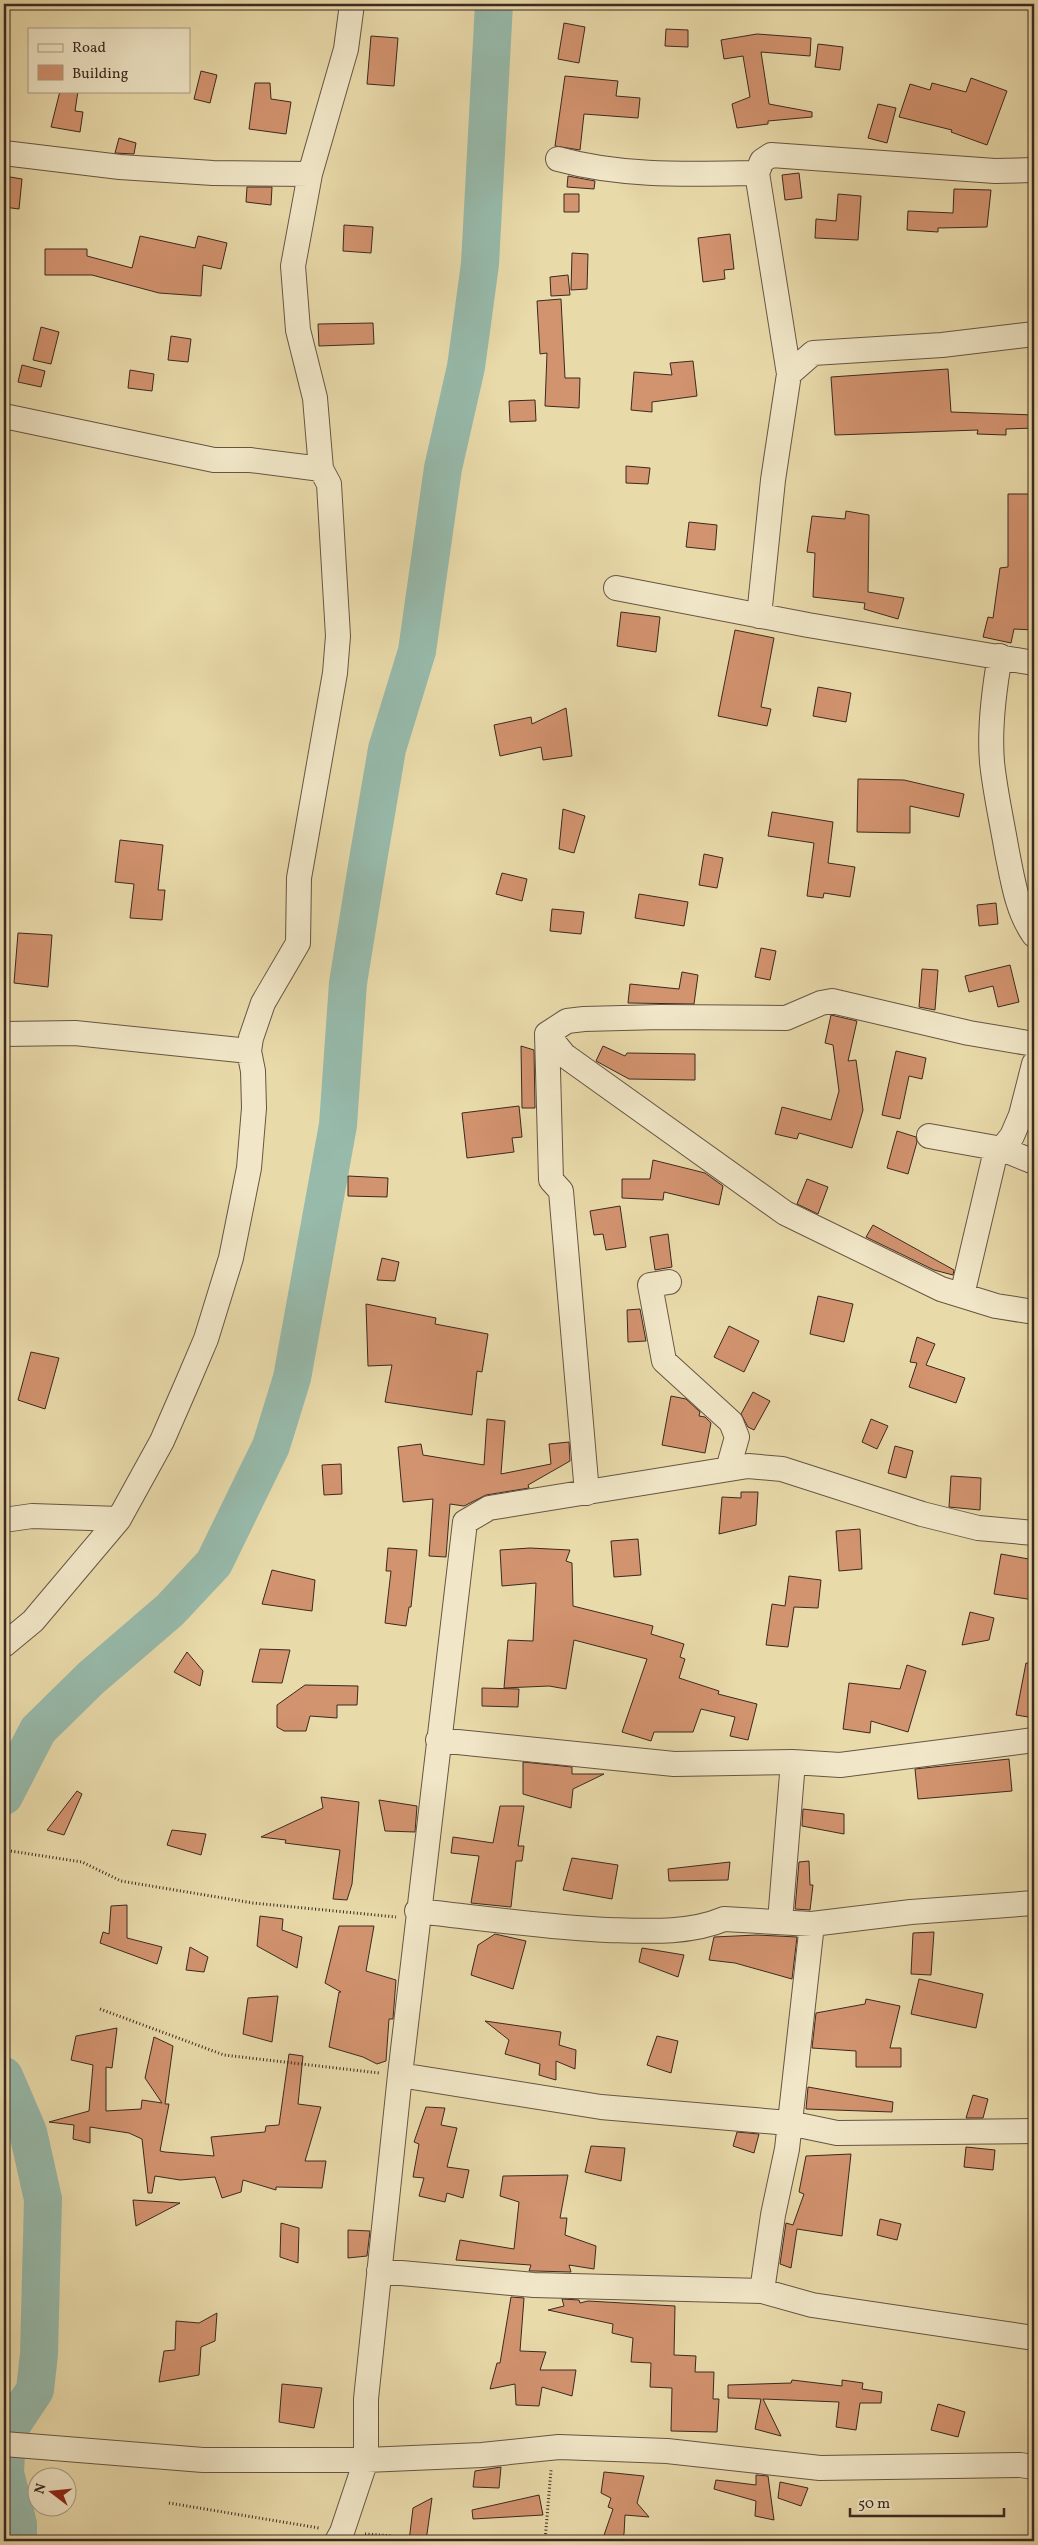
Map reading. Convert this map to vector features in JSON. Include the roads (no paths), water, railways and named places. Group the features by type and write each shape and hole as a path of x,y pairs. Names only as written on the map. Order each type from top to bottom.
{"street":[{"path":"4,1645 33,1621 119,1519 162,1441 206,1340 231,1258 249,1168 254,1108 253,1071 249,1051 251,1038 263,1003 298,943 301,860 335,673 338,636 336,578 329,515 329,484 320,468 315,398 298,330 293,266 310,174 346,49 352,4"},
{"path":"4,153 120,167 212,173 310,174"},
{"path":"759,616 773,480 789,374 757,173 762,161 771,155 995,171 1034,170"},
{"path":"558,159 581,166 644,173 757,173"},
{"path":"789,374 813,353 942,345 1034,334"},
{"path":"4,416 214,460 250,460 320,468"},
{"path":"616,588 759,616 1034,662"},
{"path":"1000,656 993,699 992,760 998,804 1015,890 1022,913 1034,935"},
{"path":"546,1034 567,1021 584,1019 661,1017 786,1018 822,1003 832,1001 969,1033 1034,1044"},
{"path":"4,1034 75,1033 249,1051"},
{"path":"546,1034 564,1055 785,1213 941,1289 996,1306 1034,1312"},
{"path":"546,1034 551,1180 560,1191 587,1493"},
{"path":"962,1295 994,1160 1012,1136 1021,1115 1034,1064"},
{"path":"929,1136 1002,1149 1034,1162"},
{"path":"669,1282 650,1285 664,1361 731,1422 737,1437 728,1469"},
{"path":"340,2537 366,2460 366,2399 379,2271 417,1915 465,1522 489,1508 748,1466 782,1469 922,1514 978,1528 1034,1533"},
{"path":"4,1520 32,1516 119,1519"},
{"path":"438,1740 674,1764 793,1762 840,1765 1034,1740"},
{"path":"780,1921 793,1762"},
{"path":"417,1915 557,1927 636,1931 672,1930 714,1923 724,1919 812,1924 911,1912 1034,1903"},
{"path":"762,2291 790,2123 812,1924"},
{"path":"400,2075 601,2107 790,2123 837,2133 1034,2131"},
{"path":"379,2271 534,2285 762,2291 812,2305 1034,2338"},
{"path":"4,2444 203,2460 366,2460 482,2455 552,2448 667,2451 820,2468 1020,2465 1034,2468"}],"waterway":[{"path":"4,1796 38,1730 91,1678 170,1610 214,1563 271,1446 292,1378 338,1125 348,983 387,749 417,651 443,468 466,367 480,264 494,4"},
{"path":"4,2076 28,2132 43,2199 39,2354 35,2390 7,2432 5,2473 18,2524 18,2541"}]}
